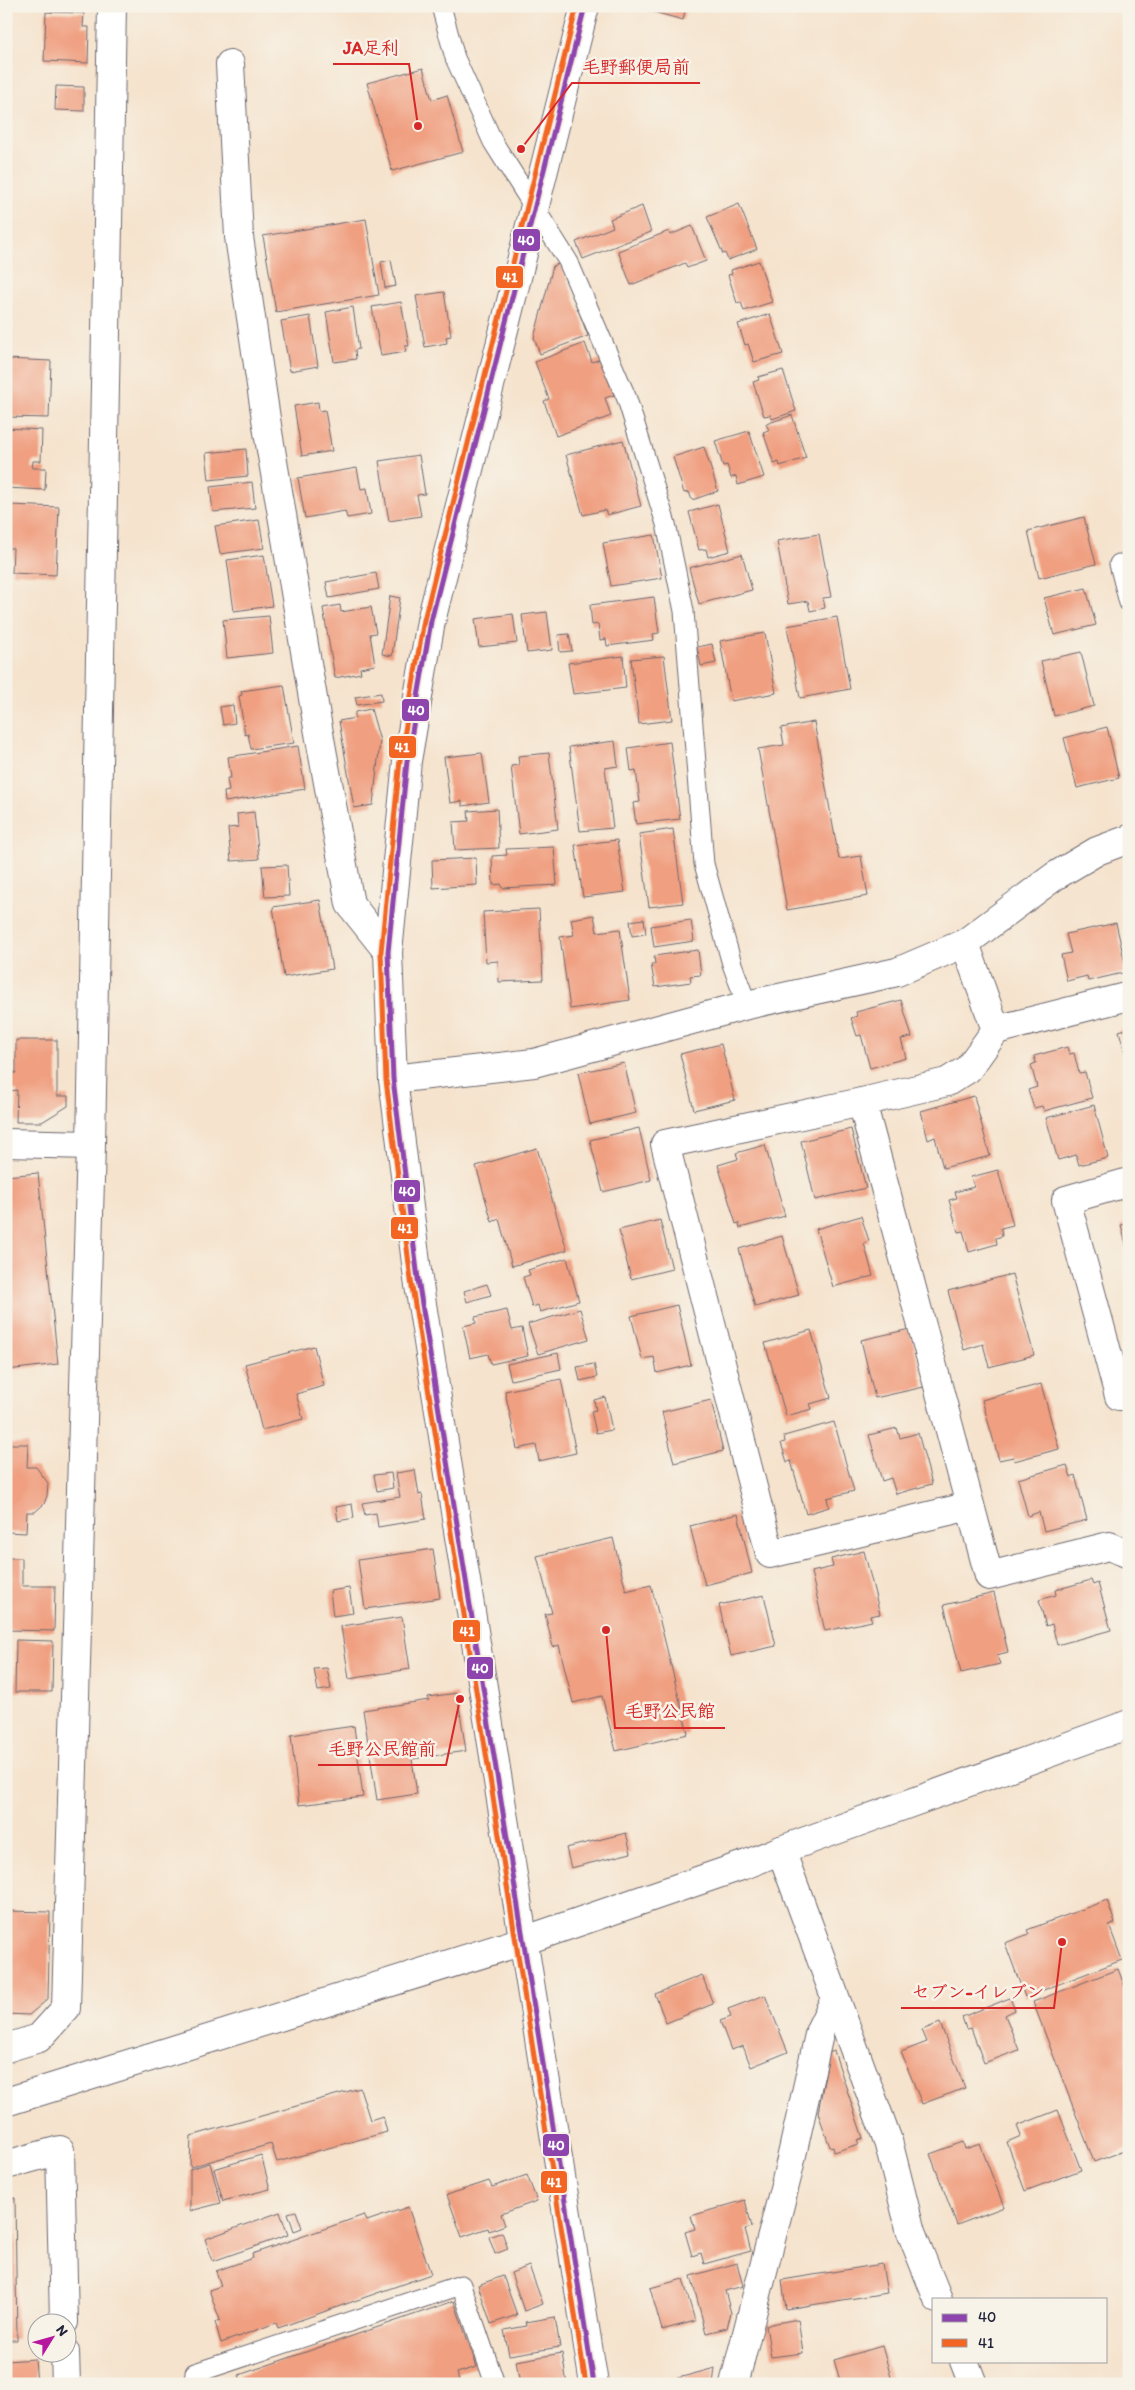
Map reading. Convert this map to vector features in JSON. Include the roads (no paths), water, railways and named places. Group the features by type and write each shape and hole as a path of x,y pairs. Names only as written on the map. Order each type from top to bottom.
{"street":[{"path":"6,2048 39,2038 66,2008 90,1145 112,6"},
{"path":"584,6 430,621 407,761 388,952 393,1079 420,1288 594,2384"},
{"path":"230,64 238,237 268,432 319,732 350,904 388,952"},
{"path":"393,1079 534,1063 747,1005 897,972 965,943 1055,876 1096,851 1129,838"},
{"path":"965,943 996,1030"},
{"path":"970,1506 770,1554 665,1144 947,1082 968,1069 996,1030 1129,996"},
{"path":"862,1102 989,1576 1109,1546 1129,1554"},
{"path":"6,1143 90,1145"},
{"path":"1129,1182 1066,1200 1119,1396 1129,1393"},
{"path":"6,2102 523,1941 747,1864 1129,1724"},
{"path":"781,1850 888,2141 911,2232 938,2298"},
{"path":"734,2384 787,2177 820,2030 835,1999"},
{"path":"6,2165 60,2150 64,2312"},
{"path":"65,2362 66,2384"},
{"path":"964,2362 973,2384"}],"lane":[{"path":"441,6 455,58 493,142 568,261 627,399 666,524 684,611 704,864 732,964 747,1005"},
{"path":"1119,564 1129,603"},
{"path":"194,2384 195,2374 461,2285 495,2384"}],"place":[{"name":"JA足利","path":"418,126"},
{"name":"毛野郵便局前","path":"521,149"},
{"name":"毛野公民館","path":"606,1630"},
{"name":"毛野公民館前","path":"460,1699"},
{"name":"セブン-イレブン","path":"1062,1942"}]}
